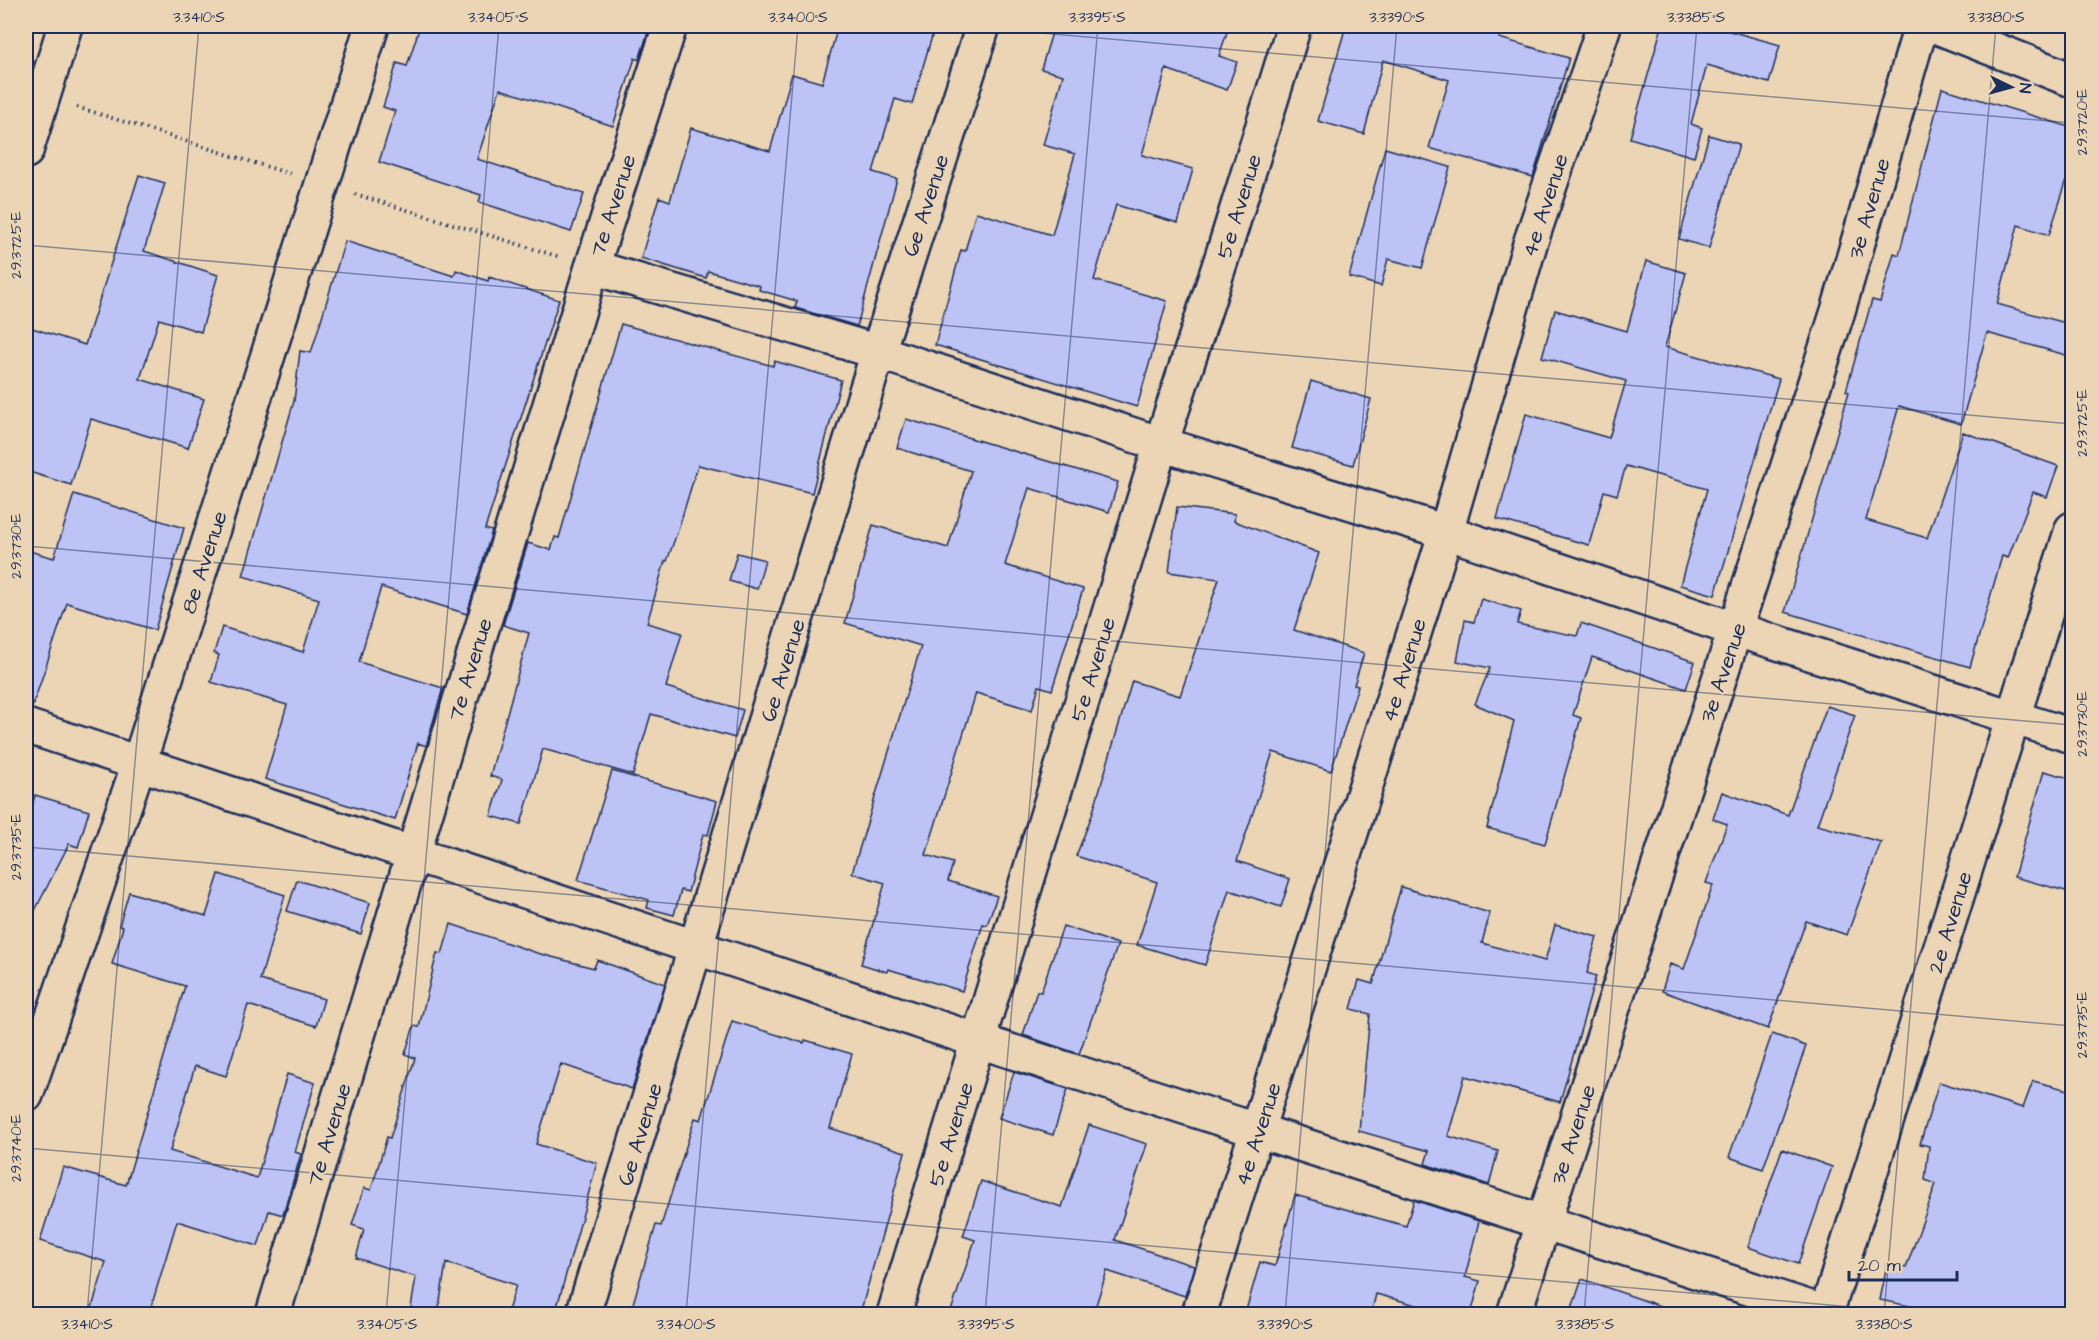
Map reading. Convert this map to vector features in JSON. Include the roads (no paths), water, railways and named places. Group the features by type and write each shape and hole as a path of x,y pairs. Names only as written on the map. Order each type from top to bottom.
{"street":[{"path":"26,151 65,26"},
{"name":"8e Avenue","path":"26,1095 139,763 372,26"},
{"name":"7e Avenue","path":"273,1314 592,267 670,26"},
{"name":"6e Avenue","path":"583,1314 878,352 983,26"},
{"name":"5e Avenue","path":"894,1314 1161,444 1294,26"},
{"name":"4e Avenue","path":"1199,1314 1446,532 1530,244 1604,26"},
{"name":"3e Avenue","path":"1514,1314 1663,846 1737,630 1838,310 1921,26"},
{"path":"1935,26 2073,80"},
{"path":"592,267 878,352 1161,444 1446,532 1737,630 2073,736"},
{"name":"2e Avenue","path":"1827,1314 2073,529"},
{"path":"26,726 979,1041 1259,1129 1543,1224 1827,1314"}]}
